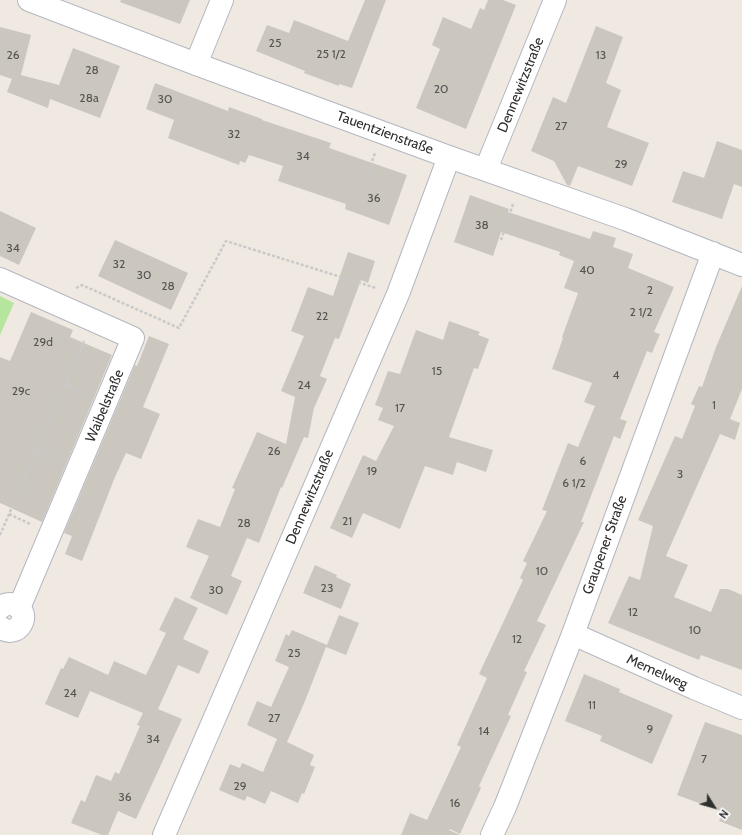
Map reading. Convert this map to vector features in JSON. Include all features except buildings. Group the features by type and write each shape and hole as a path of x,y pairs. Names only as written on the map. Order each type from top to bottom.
{"street":[{"name":"Tauentzienstraße","path":"29,0 196,64 625,220 742,265"},
{"path":"196,64 222,0"},
{"name":"Dennewitzstraße","path":"486,170 555,0"},
{"name":"Dennewitzstraße","path":"164,835 398,294 449,157"},
{"name":"Graupener Straße","path":"492,835 505,807 572,634 713,253"},
{"name":"Waibelstraße","path":"0,279 134,338 10,608 23,616 23,620 18,628 10,631 5,631 0,627"},
{"name":"Memelweg","path":"572,634 742,708"}],"path":[{"path":"501,240 521,183"},
{"path":"158,319 179,328 226,241 398,294"},
{"path":"0,535 93,321"}],"green space":[{"path":"0,296 14,303 0,335"}]}
